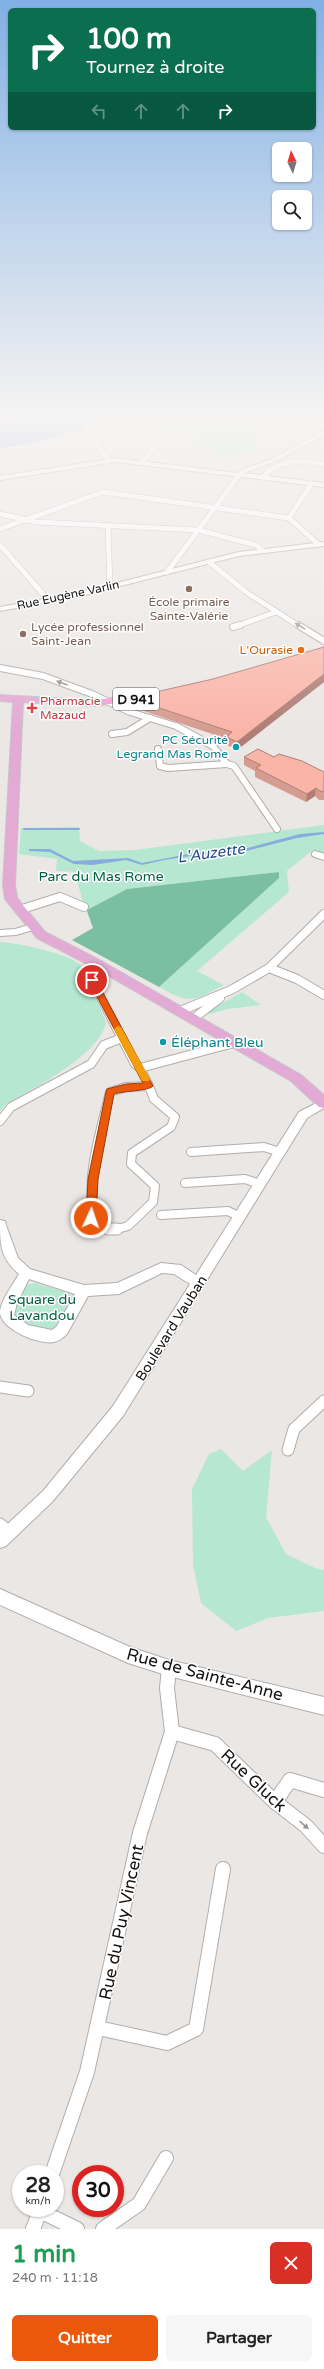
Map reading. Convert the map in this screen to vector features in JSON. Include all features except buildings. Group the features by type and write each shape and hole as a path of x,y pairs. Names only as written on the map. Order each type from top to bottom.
{"main road":[{"name":"D 941","path":"0,698 93,703 112,702 160,695"},
{"path":"18,699 9,885 11,899 19,910 32,927 42,936 99,965 296,1078 324,1103"}],"street":[{"path":"0,529 15,523"},
{"path":"65,523 198,530 256,545 262,550"},
{"path":"167,572 203,523"},
{"path":"295,523 322,546"},
{"path":"108,526 110,587"},
{"path":"0,546 49,601"},
{"name":"Rue Eugène Varlin","path":"0,609 49,601 262,550 322,546"},
{"path":"209,562 246,592 324,641"},
{"path":"233,627 276,612"},
{"path":"0,668 43,676 112,702 130,712 176,726 213,746 227,764"},
{"path":"112,734 118,735 130,732 150,718"},
{"path":"158,749 160,766 168,768 227,764 234,766 277,829"},
{"path":"315,854 324,857"},
{"path":"19,910 60,897 84,907"},
{"path":"193,1019 231,990 269,968 324,914"},
{"path":"0,933 16,932 32,927"},
{"path":"99,965 91,972 92,980 135,1064 140,1068 149,1086 154,1099 175,1117 171,1127 132,1153 131,1164 154,1186 153,1202 125,1230 107,1231 96,1226 91,1218 93,1179 110,1092 126,1087 149,1086"},
{"path":"269,968 297,979 324,995"},
{"path":"180,1011 231,990"},
{"path":"0,1121 11,1107 91,1064 104,1045 122,1038"},
{"path":"140,1068 234,1043"},
{"name":"Boulevard Vauban","path":"3,1532 52,1490 118,1411 303,1115 324,1103"},
{"path":"191,1152 264,1147 280,1152"},
{"path":"185,1183 245,1179 260,1184"},
{"path":"161,1215 228,1211 240,1217"},
{"path":"0,1225 12,1261 26,1273 84,1291 119,1288 161,1268 176,1269 199,1283"},
{"path":"26,1273 7,1311 8,1319 13,1325 50,1337 57,1335 62,1330 84,1291"},
{"path":"0,1387 28,1390"},
{"path":"288,1450 294,1429 324,1401"},
{"name":"Rue de Sainte-Anne","path":"0,1597 128,1655 170,1668 324,1706"},
{"name":"Rue du Puy Vincent","path":"55,2165 87,2072 98,2028 140,1833 172,1732 167,1688 170,1668"},
{"name":"Rue Gluck","path":"172,1732 215,1744 275,1802 306,1826 324,1846"},
{"path":"275,1802 290,1780 324,1790"},
{"path":"98,2028 168,2043 196,2029 223,1869"},
{"path":"103,2229 139,2204 166,2158"},
{"path":"33,2229 38,2217"},
{"path":"55,2217 77,2229"}],"green space":[{"name":"Parc du Mas Rome","path":"324,825 324,854 313,850 287,871 289,892 197,971 224,985 205,995 192,999 178,997 159,987 279,878 279,872 127,889 87,911 84,907 75,872 56,871 57,859 19,854 21,828 79,827 80,841 99,851 135,850"},
{"path":"279,872 279,878 159,987 72,940 93,928 87,911 89,909 127,889"},
{"path":"0,942 18,944 65,956 80,965 90,984 106,1022 101,1034 92,1046 79,1058 48,1080 6,1104 0,1111"},
{"path":"242,992 261,1005 228,1009 209,1014 207,1012"},
{"name":"Square du Lavandou","path":"35,1283 69,1293 74,1297 54,1329 49,1331 18,1321 12,1314 27,1285"},
{"path":"221,1449 243,1471 272,1450 266,1517 286,1554 315,1568 324,1570 324,1611 268,1618 236,1631 201,1603 193,1565 192,1489 209,1454"}],"water":[{"name":"L'Auzette","path":"324,832 324,834 297,838 231,855 204,854 142,865 126,860 93,865 74,864 50,852 29,851 29,849 50,849 73,861 128,858 142,863 193,853 240,850 300,834"}],"waterway":[{"path":"24,829 79,829"}],"slow traffic":[{"path":"118,1029 135,1064 140,1068 145,1079"}],"place":[{"name":"École primaire Sainte-Valérie","path":"189,589"},
{"name":"Lycée professionnel Saint-Jean","path":"23,634"},
{"name":"L'Ourasie","path":"301,650"},
{"name":"Pharmacie Mazaud","path":"32,708"},
{"name":"PC Sécurité Legrand Mas Rome","path":"236,747"},
{"name":"Éléphant Bleu","path":"163,1042"}],"route":[{"path":"91,1218 93,1179 110,1092 126,1087 149,1086 140,1068 135,1064 92,980"}]}
